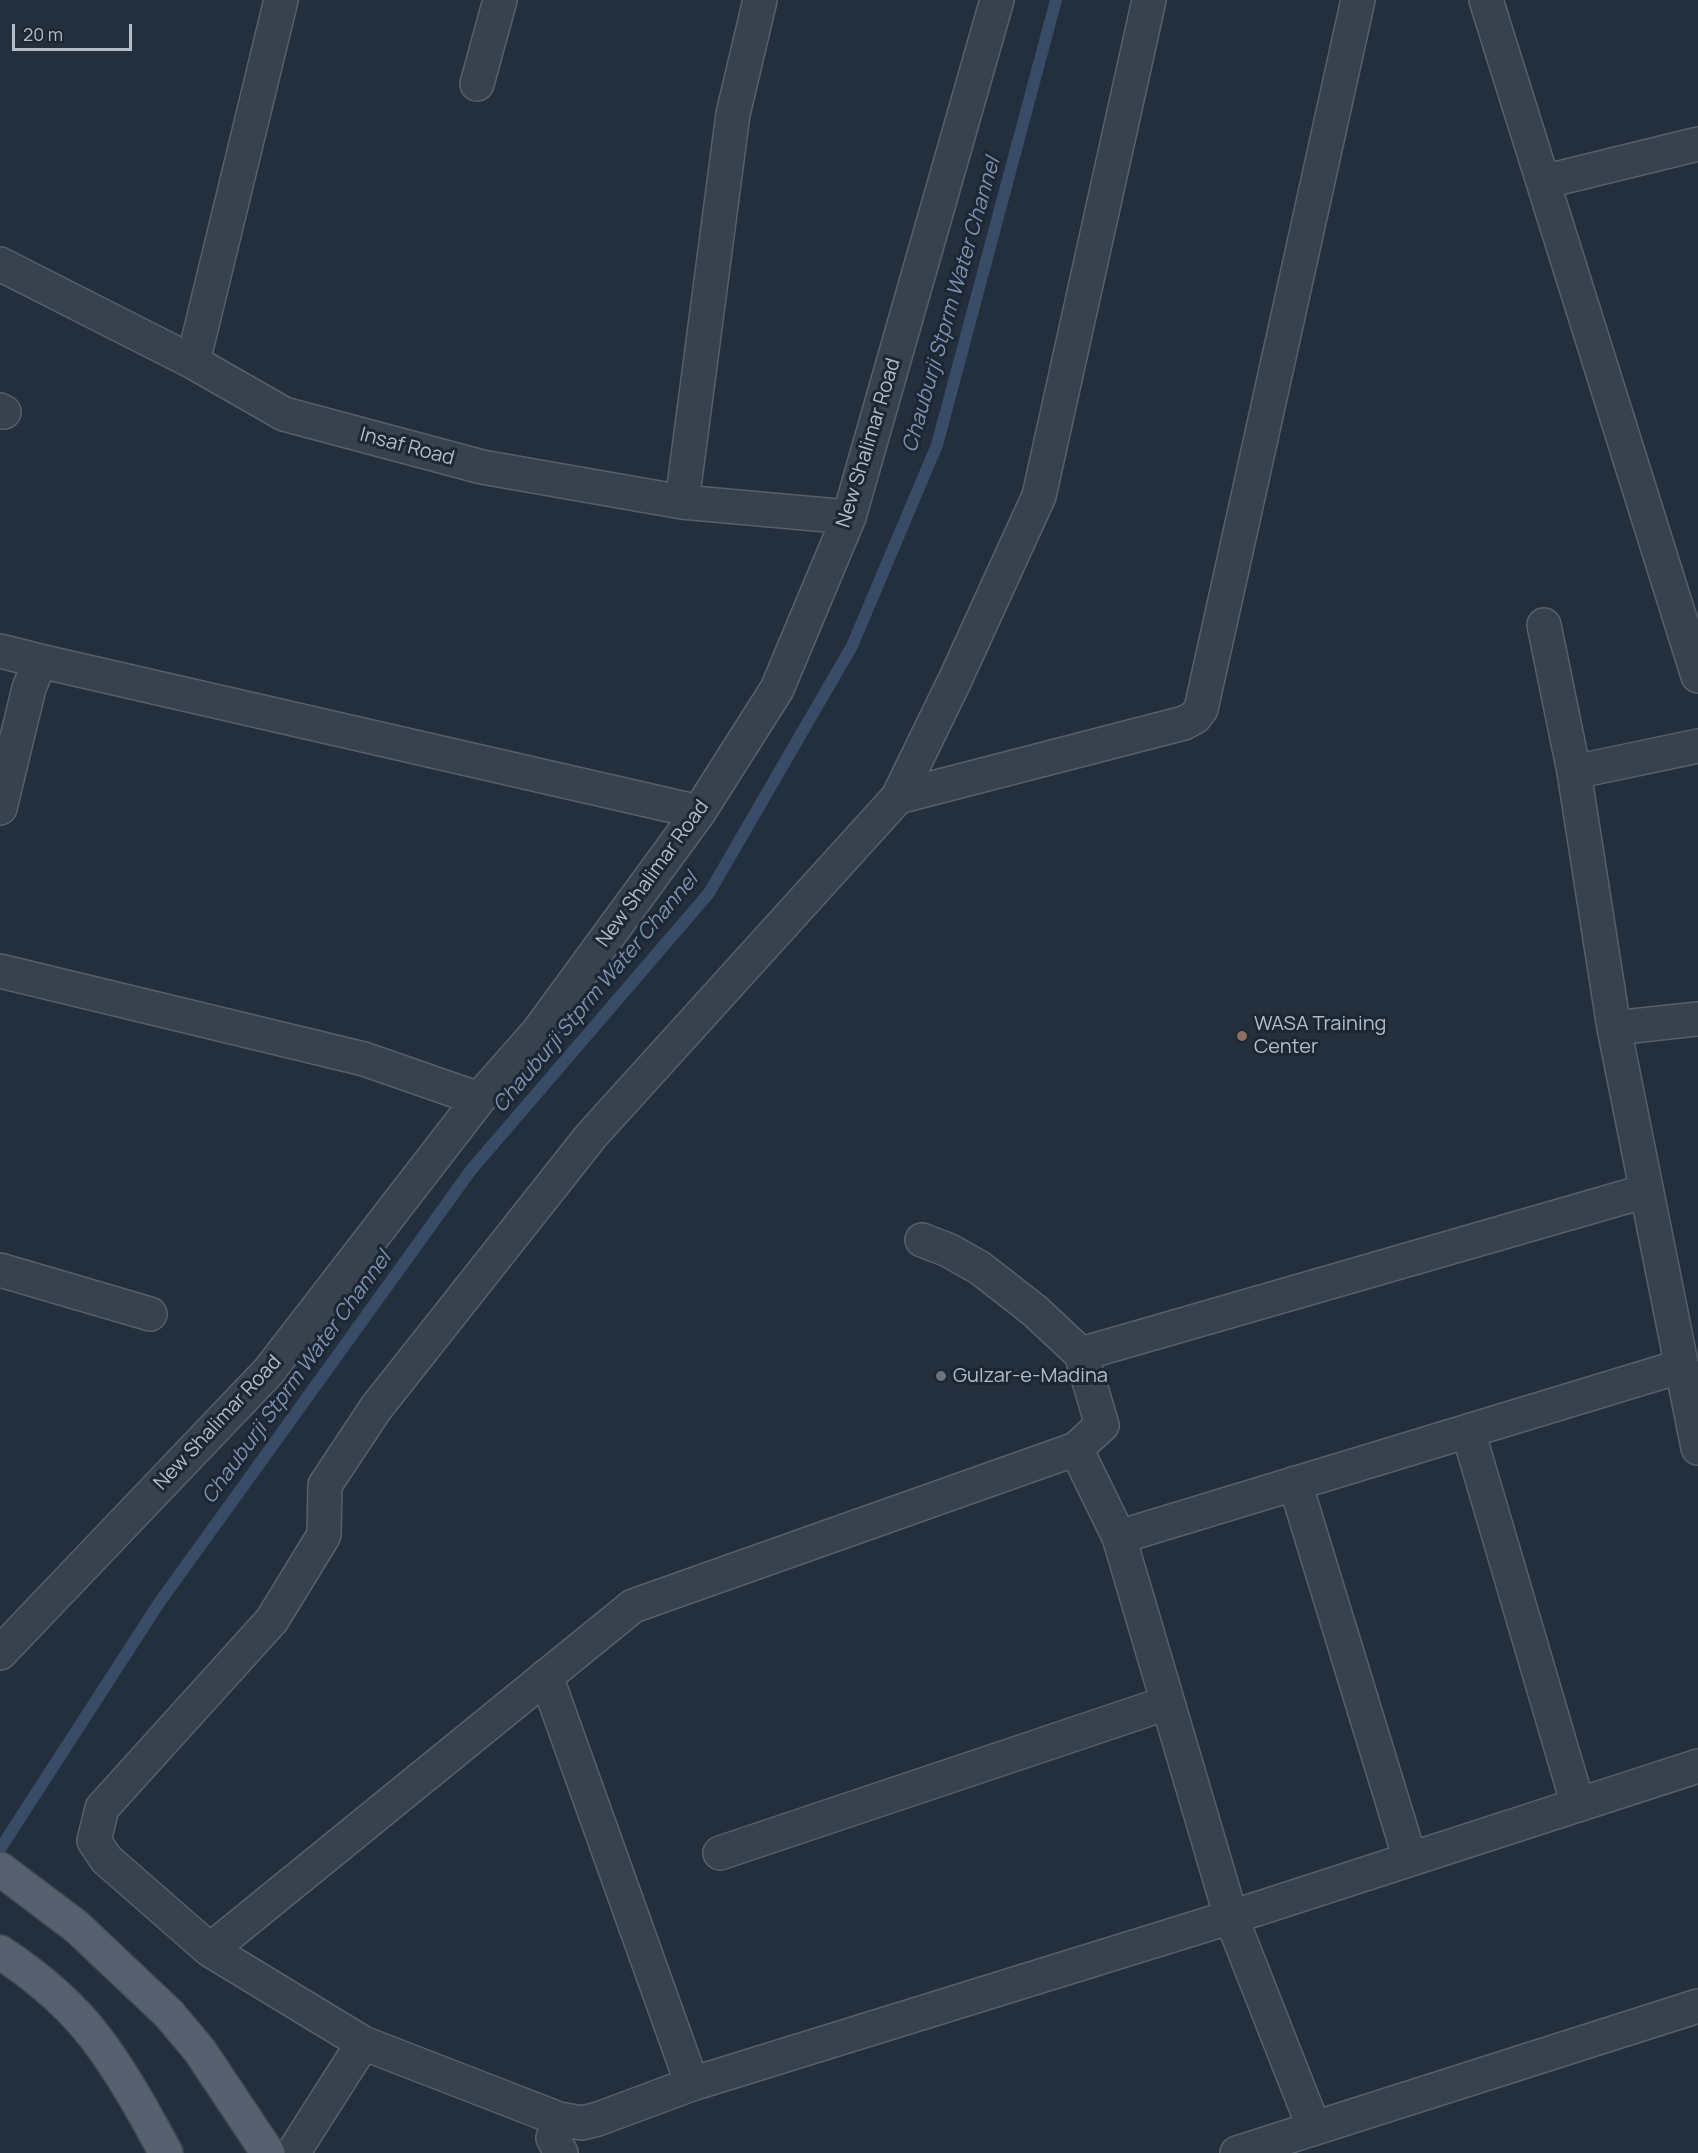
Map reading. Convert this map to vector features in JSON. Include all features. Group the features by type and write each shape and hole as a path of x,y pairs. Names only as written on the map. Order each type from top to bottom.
{"main road":[{"path":"0,1869 77,1927 169,2014 200,2051 268,2153"},
{"path":"0,1952 27,1970 65,2004 95,2037 123,2079 166,2153"}],"street":[{"path":"193,362 281,0"},
{"path":"477,84 500,0"},
{"path":"682,502 733,114 760,0"},
{"name":"New Shalimar Road","path":"0,1653 269,1371 479,1099 538,1032 699,812 777,689 849,517 997,0"},
{"path":"1149,0 1039,496 955,680 898,797 591,1136 376,1408 325,1485 324,1535 272,1620 102,1808 94,1841 106,1859 210,1950 363,2043 559,2119 582,2123 692,2084 1231,1917 1698,1766"},
{"path":"898,797 1184,723 1195,717 1201,709 1358,0"},
{"path":"1486,0 1698,676"},
{"path":"1543,182 1698,144"},
{"name":"Insaf Road","path":"0,264 193,362 284,414 482,467 682,502 849,517"},
{"path":"1544,625 1574,772 1614,1028 1698,1448"},
{"path":"0,651 699,812"},
{"path":"0,808 29,688 40,661"},
{"path":"1574,772 1698,746"},
{"path":"0,971 364,1059 479,1099"},
{"path":"1614,1028 1698,1019"},
{"path":"1081,1354 1646,1191"},
{"path":"210,1950 633,1606 1076,1449 1102,1425 1081,1354 1035,1311 980,1268 948,1250 922,1240"},
{"path":"0,1270 150,1314"},
{"path":"1119,1537 1682,1366"},
{"path":"1468,1431 1578,1805"},
{"path":"1076,1449 1119,1537 1231,1917 1314,2128"},
{"path":"1295,1483 1410,1859"},
{"path":"546,1676 692,2084"},
{"path":"720,1853 1167,1703"},
{"path":"1237,2153 1698,2006"},
{"path":"293,2153 363,2043"},
{"path":"559,2119 553,2138 561,2153"}],"waterway":[{"name":"Chauburji Stprm Water Channel","path":"0,1849 159,1603 471,1170 709,893 852,646 937,445 1056,0"}],"place":[{"name":"WASA Training Center","path":"1242,1036"},
{"name":"Gulzar-e-Madina","path":"941,1376"}]}
